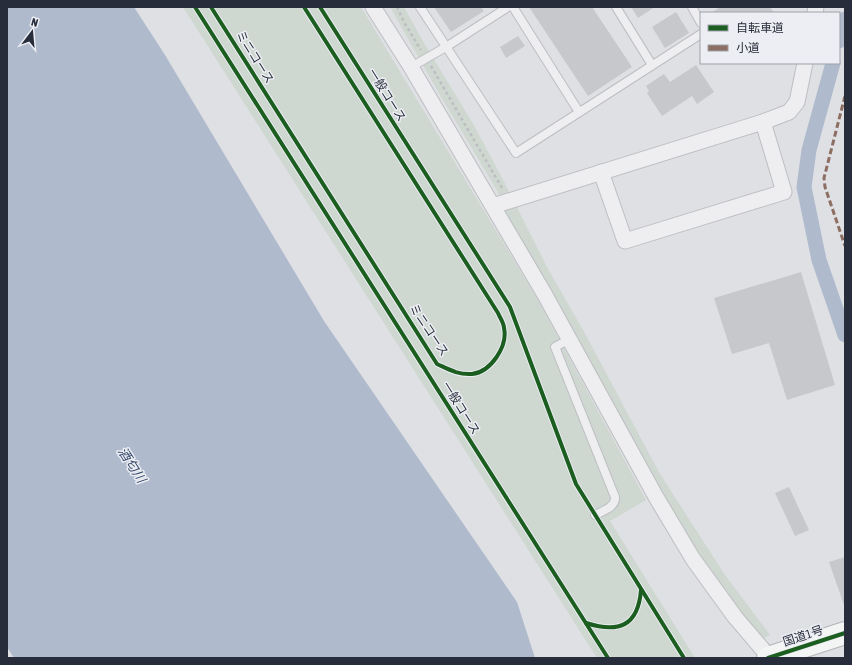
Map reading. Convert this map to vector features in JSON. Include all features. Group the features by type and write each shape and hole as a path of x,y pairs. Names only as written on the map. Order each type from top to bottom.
{"highway":[{"name":"国道1号","path":"769,658 845,633"}],"street":[{"path":"373,7 493,206 570,339 656,497 693,559 735,617 769,658"},
{"path":"493,206 763,122 789,112 797,102 805,64"},
{"path":"601,172 625,241 784,192 763,122"}],"lane":[{"path":"420,7 516,153 700,35"},
{"path":"411,68 508,7"},
{"path":"513,7 579,112"},
{"path":"616,7 652,65"},
{"path":"692,7 700,22"},
{"path":"570,339 555,347 615,498 613,505 595,515"}],"shaded area":[{"path":"183,7 361,7 538,300 646,500 610,521 695,658 597,658"},
{"path":"390,7 404,7 472,122 548,269 583,330 660,474 725,575 770,635 762,639 729,599 682,529 507,217 499,194"}],"water":[{"name":"酒匂川","path":"7,7 134,7 165,55 324,321 517,602 535,658 14,658 7,647"}],"building":[{"path":"434,7 481,7 484,11 451,32"},
{"path":"529,7 592,7 632,67 588,96"},
{"path":"631,7 655,7 638,18"},
{"path":"720,7 770,7 773,12 712,12"},
{"path":"676,12 689,33 665,48 652,27"},
{"path":"518,36 525,46 506,58 500,47"},
{"path":"696,65 714,92 697,104 692,96 662,116 647,93 649,91 646,86 664,74 670,82"},
{"path":"801,272 835,385 787,400 769,343 732,354 714,298"},
{"path":"789,487 809,530 795,536 775,493"},
{"path":"845,557 845,608 829,562"}],"waterway":[{"path":"840,37 845,19"},
{"path":"833,64 809,150 804,187 819,260 845,335"}],"marked path":[{"path":"845,96 824,178 825,187 845,246"}],"cycle path":[{"name":"一般コース","path":"195,7 608,658"},
{"name":"ミニコース","path":"211,7 437,364 462,374 479,372 492,363 501,350 505,335 502,320 304,7"},
{"name":"一般コース","path":"320,7 510,307 576,484 684,658"},
{"path":"586,623 608,627 617,627 624,624 631,619 636,612 641,590"},
{"path":"768,658 845,633"}]}
